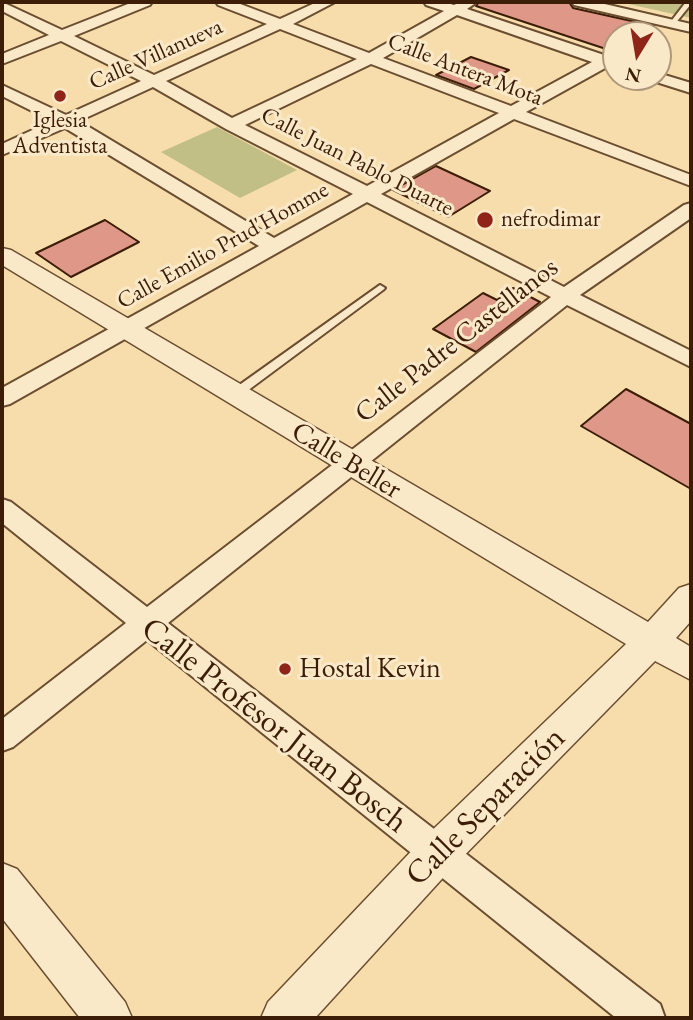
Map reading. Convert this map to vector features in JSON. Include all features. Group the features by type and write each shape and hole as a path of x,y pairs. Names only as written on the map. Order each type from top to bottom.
{"street":[{"path":"2,58 145,2"},
{"name":"Calle Antera Mota","path":"223,2 691,181"},
{"name":"Calle Villanueva","path":"2,150 328,2"},
{"path":"431,2 602,57"},
{"path":"232,125 371,58 470,2"},
{"path":"579,2 659,21"},
{"name":"Calle Juan Pablo Duarte","path":"2,6 154,81 232,125 691,360"},
{"path":"672,24 691,28"},
{"name":"Calle Emilio Prud'Homme","path":"2,398 513,112 602,66"},
{"path":"672,82 691,88"},
{"path":"2,90 66,121 273,246"},
{"name":"Calle Padre Castellanos","path":"2,737 566,295 691,209"},
{"name":"Calle Beller","path":"2,255 691,665"},
{"name":"Calle Profesor Juan Bosch","path":"2,509 436,855 646,1018"},
{"name":"Calle Separación","path":"284,1018 436,855 652,641 691,598"},
{"path":"2,884 109,1018"}],"lane":[{"path":"672,24 689,2"},
{"path":"235,394 380,288"}],"shaded area":[{"path":"691,2 691,18 624,3"},
{"path":"217,127 297,170 240,198 161,152"}],"building":[{"path":"479,2 569,2 573,8 632,21 602,21 602,48 476,6"},
{"path":"471,57 509,70 474,89 436,75"},
{"path":"436,166 490,191 448,217 393,190"},
{"path":"105,220 139,242 71,277 36,253"},
{"path":"513,288 540,302 476,352 433,329 483,293 497,300"},
{"path":"626,389 691,424 691,489 581,426"}],"place":[{"name":"Iglesia Adventista","path":"60,96"},
{"name":"nefrodimar","path":"485,220"},
{"name":"Hostal Kevin","path":"285,669"}]}
